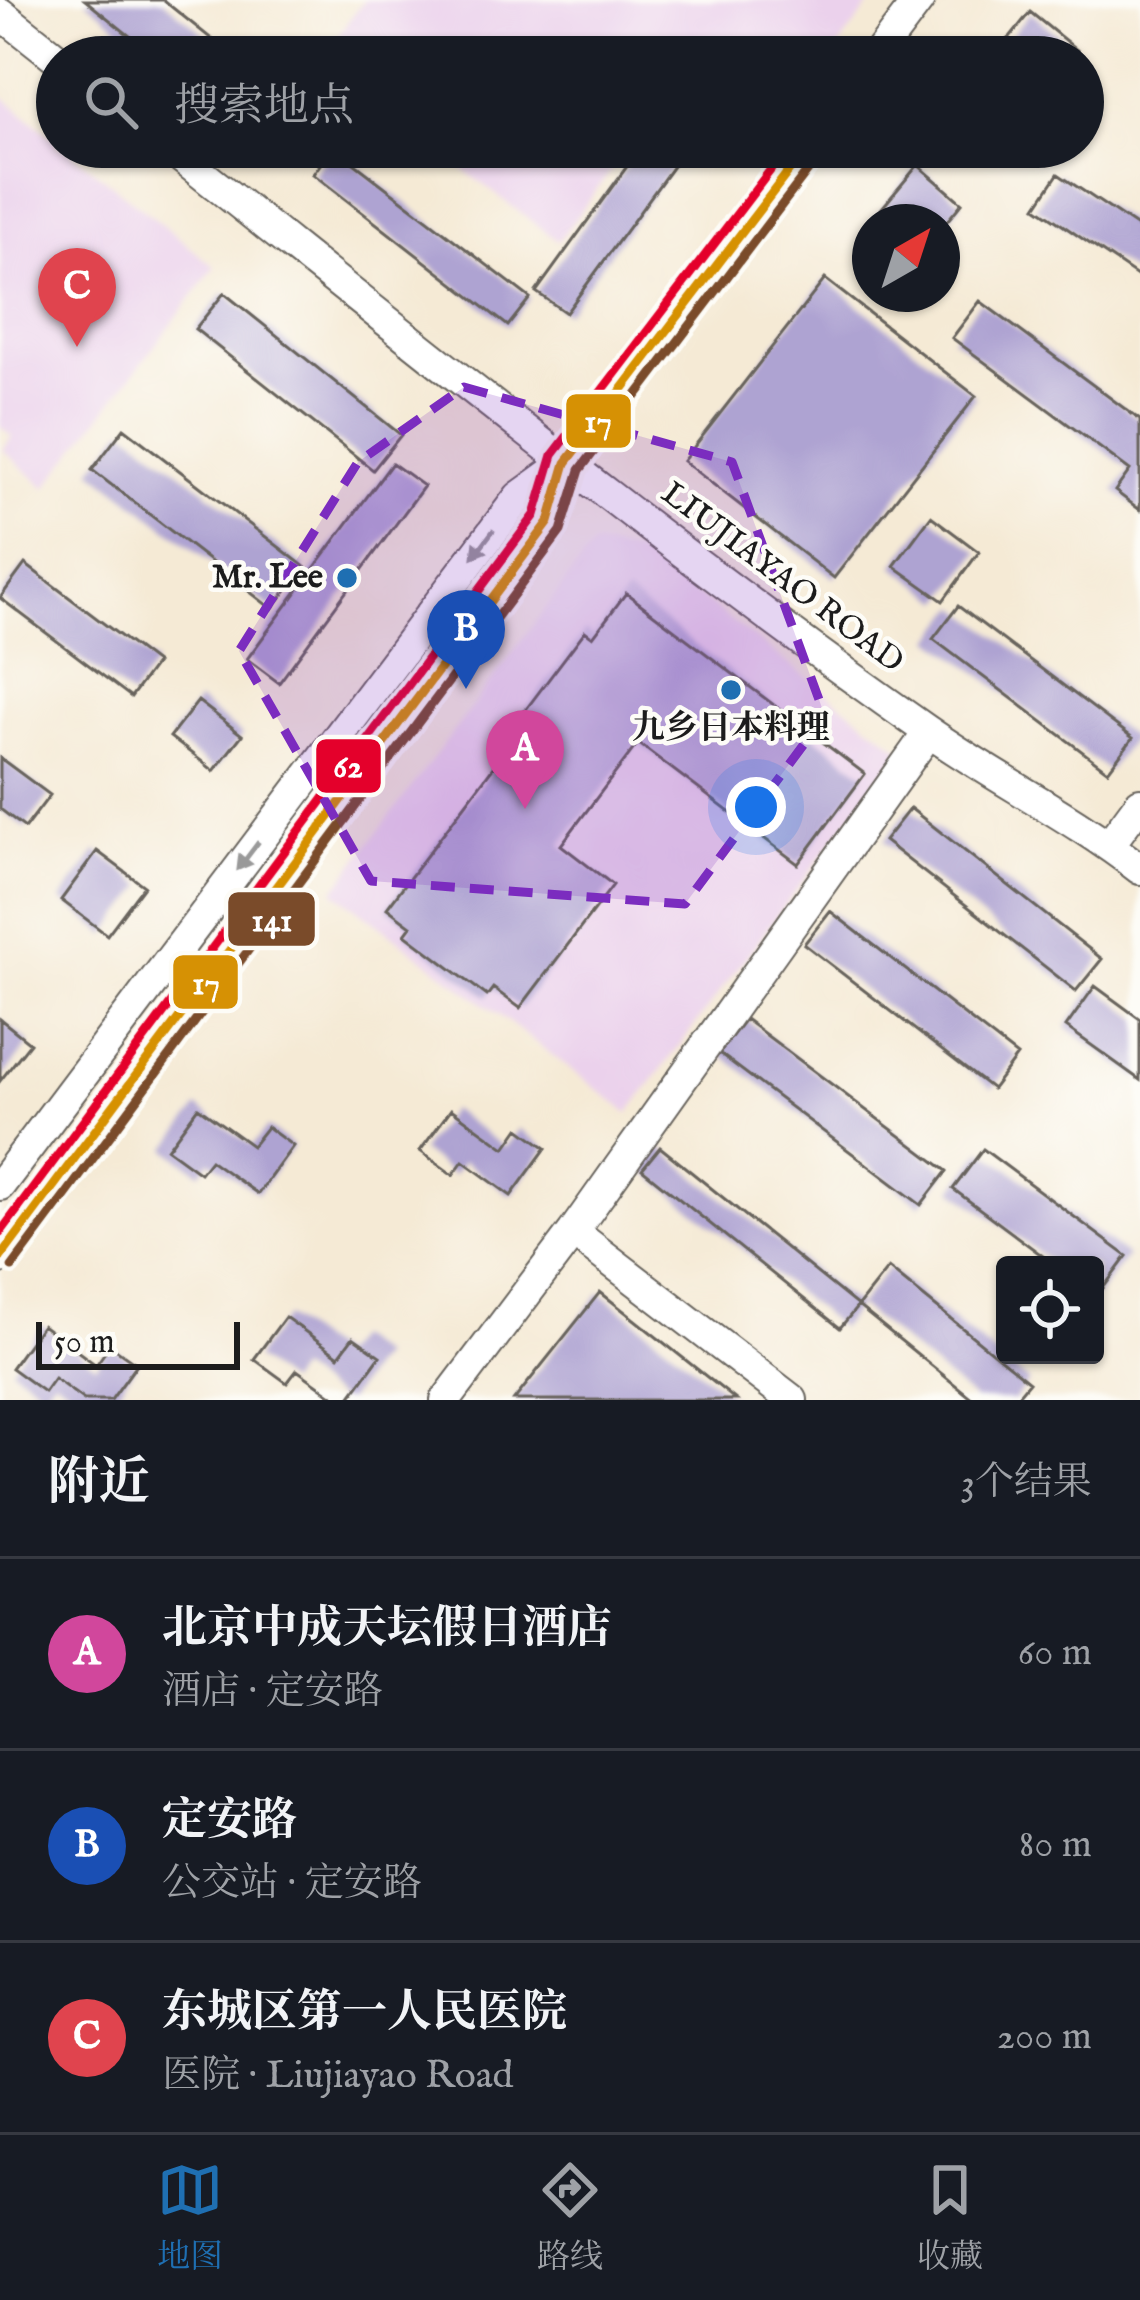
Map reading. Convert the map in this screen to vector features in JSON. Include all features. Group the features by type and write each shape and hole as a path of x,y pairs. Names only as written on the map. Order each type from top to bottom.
{"street":[{"path":"892,36 920,0"},
{"path":"0,13 36,41"},
{"name":"LIUJIAYAO ROAD","path":"194,168 566,463 929,733 1140,869"},
{"path":"0,1185 519,497 566,463 791,168"},
{"path":"0,1258 549,522 566,463"},
{"path":"446,1400 573,1232 929,733"},
{"path":"1109,845 1140,803"},
{"path":"573,1232 792,1400"}],"highlighted area":[{"path":"464,387 732,462 825,716 685,904 371,881 239,651 358,462"}],"shaded area":[{"path":"364,0 874,0 847,36 337,36"},
{"path":"0,94 36,123 36,168 91,168 215,267 46,488 3,450 12,436 0,426"},
{"path":"461,168 613,168 558,241"},
{"path":"593,545 642,554 902,749 629,1113 334,891"}],"building":[{"path":"85,0 163,0 208,36 130,36"},
{"path":"1030,12 1060,36 1011,36"},
{"path":"317,168 360,168 530,298 508,326 313,174"},
{"path":"626,168 672,168 566,313 536,292"},
{"path":"915,168 960,205 885,204"},
{"path":"1058,174 1140,229 1140,278 1036,207"},
{"path":"825,279 852,300 852,312 868,312 976,396 834,578 683,461"},
{"path":"224,293 401,435 373,470 195,329"},
{"path":"980,301 1140,420 1140,510 1115,491 1130,470 952,338"},
{"path":"124,428 305,567 272,609 92,470"},
{"path":"392,463 424,486 279,683 247,659"},
{"path":"931,516 979,552 943,601 894,566"},
{"path":"25,564 156,663 131,697 0,598"},
{"path":"626,593 865,774 798,864 638,743 561,845 613,885 520,1008 493,988 487,996 405,934 411,926 387,908 497,762 490,757 585,631 593,637"},
{"path":"958,606 1133,738 1108,771 933,639"},
{"path":"198,701 242,735 214,771 170,737"},
{"path":"0,758 50,795 25,828 0,809"},
{"path":"910,808 1102,959 1076,991 884,841"},
{"path":"97,851 144,886 107,935 61,900"},
{"path":"830,911 1017,1056 992,1089 804,944"},
{"path":"1095,986 1140,1019 1140,1080 1066,1027"},
{"path":"0,1019 30,1043 0,1081"},
{"path":"745,1019 947,1171 921,1205 719,1053"},
{"path":"198,1107 252,1146 267,1127 293,1146 258,1194 210,1160 200,1173 167,1149"},
{"path":"451,1109 505,1148 519,1128 546,1148 511,1196 463,1161 453,1175 420,1151"},
{"path":"660,1147 858,1306 840,1328 642,1169"},
{"path":"983,1149 1127,1256 1104,1287 1104,1256 1043,1256 953,1189"},
{"path":"888,1268 996,1355 996,1364 1007,1364 1029,1382 1014,1400 974,1400 858,1306"},
{"path":"600,1292 736,1400 514,1400"},
{"path":"285,1317 339,1356 353,1337 380,1356 348,1400 339,1400 297,1370 287,1383 254,1359"},
{"path":"42,1325 96,1365 110,1345 137,1364 111,1400 84,1400 54,1378 44,1392 11,1368"}],"transit line":[{"name":"62","path":"0,1233 535,515 553,455 772,168"},
{"name":"17","path":"0,1258 549,522 566,463 791,168"},
{"name":"141","path":"12,1267 561,531 580,470 810,168"}],"place":[{"name":"东城区第一人民医院","path":"77,347"},
{"name":"Mr. Lee","path":"347,578"},
{"name":"定安路","path":"466,689"},
{"name":"九乡日本料理","path":"731,690"},
{"name":"北京中成天坛假日酒店","path":"525,809"}]}
